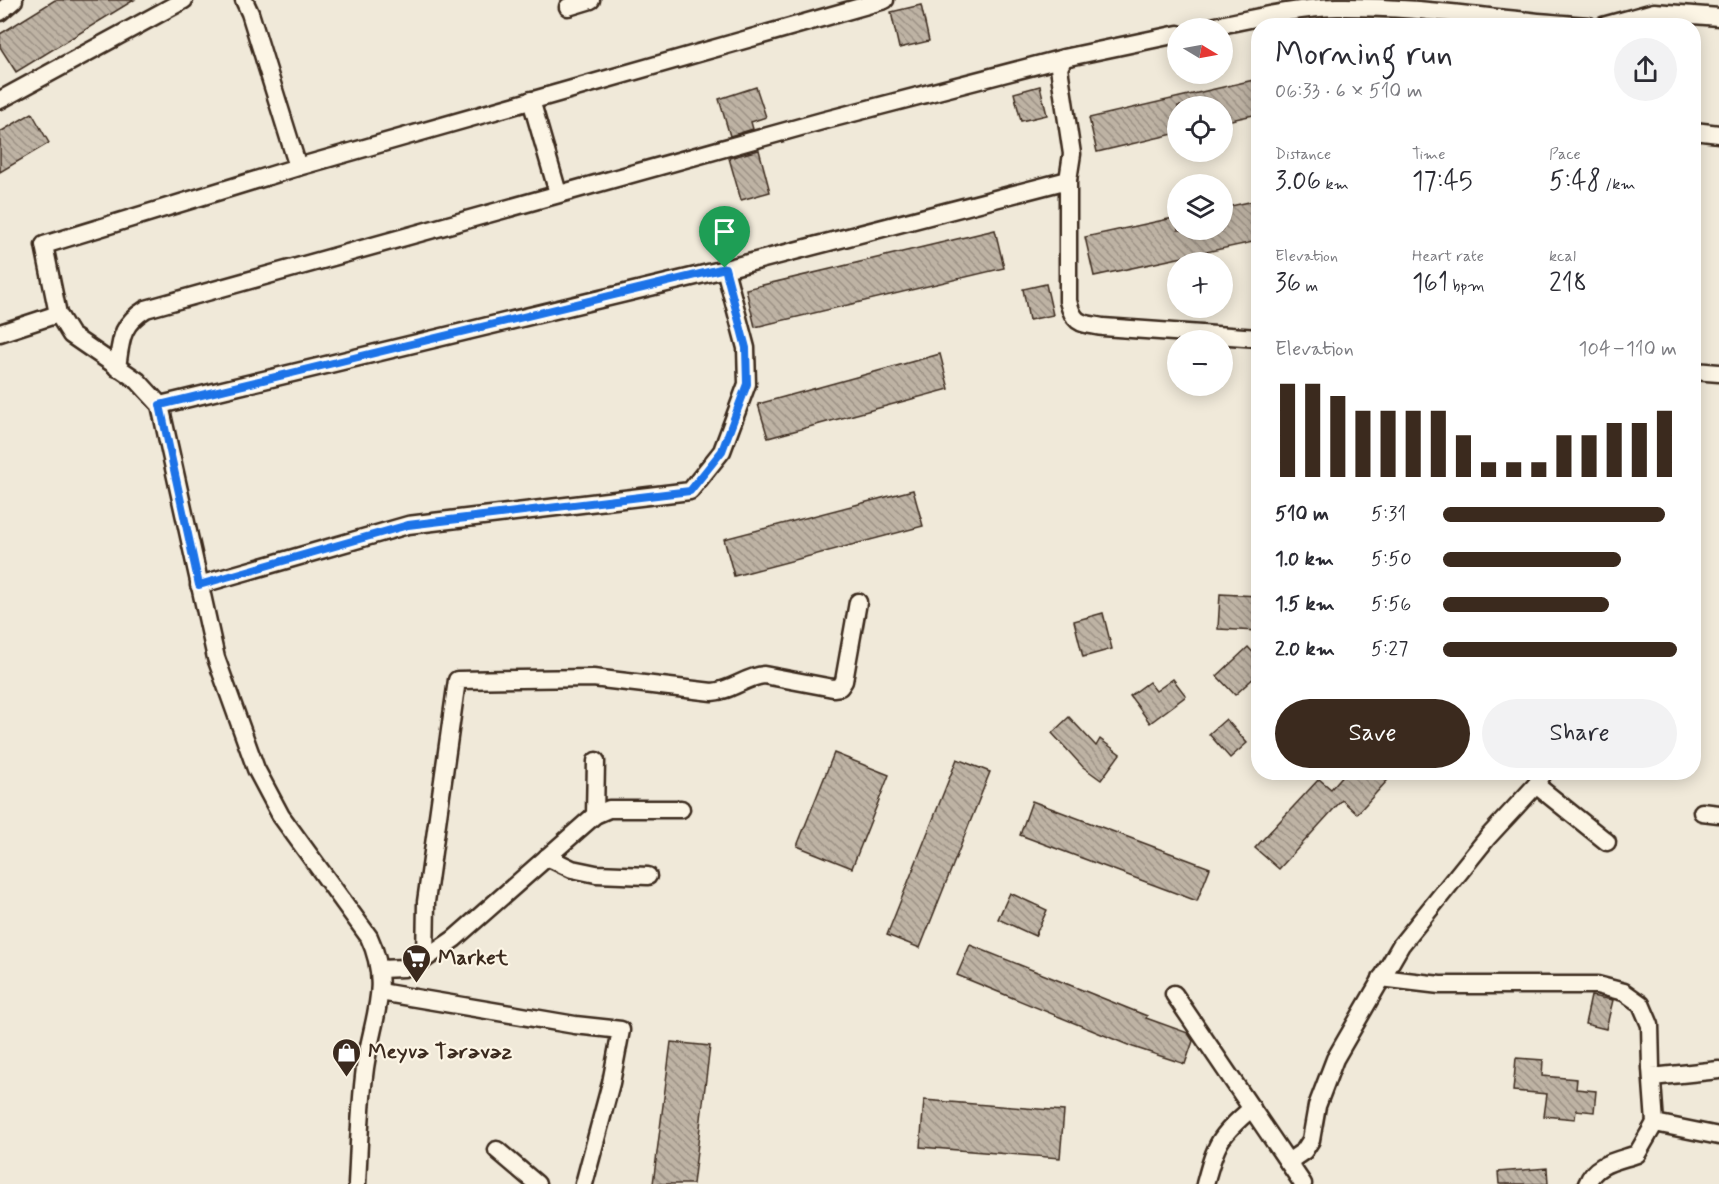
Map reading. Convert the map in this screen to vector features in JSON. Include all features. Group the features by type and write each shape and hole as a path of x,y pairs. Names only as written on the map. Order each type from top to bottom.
{"street":[{"path":"0,12 14,0"},
{"path":"0,100 184,0"},
{"path":"244,0 298,166"},
{"path":"568,7 591,0"},
{"path":"357,1184 365,1067 380,992 380,969 369,937 280,816 256,769 216,658 160,405 138,381 71,335 58,314 44,244 298,166 885,0"},
{"path":"1233,20 1281,6 1402,8 1493,18"},
{"path":"1634,18 1654,12 1719,17"},
{"path":"117,368 122,335 133,317 146,309 822,121 1064,58 1167,36"},
{"path":"1064,58 1059,68 1059,77 1072,154 1068,180 1068,301 1071,315 1079,323 1103,327 1251,338"},
{"path":"531,100 558,193"},
{"path":"1701,131 1719,134"},
{"path":"160,405 725,268 1068,180"},
{"path":"199,585 408,525 690,491 722,451 747,384 746,348 725,268"},
{"path":"0,333 58,314"},
{"path":"1701,372 1719,373"},
{"path":"425,959 426,902 457,680 593,678 722,692 756,676 764,675 833,688 840,687 844,681 858,602"},
{"path":"594,815 596,761"},
{"path":"1288,1162 1304,1151 1311,1140 1317,1106 1335,1059 1401,945 1488,837 1539,780"},
{"path":"1541,780 1607,842"},
{"path":"380,969 404,968 425,959 454,939 594,815 609,809 681,809"},
{"path":"1702,812 1719,814"},
{"path":"547,856 572,869 596,874 648,876"},
{"path":"1381,978 1440,985 1597,985 1624,992 1641,1004 1650,1025 1655,1123 1637,1154 1591,1173 1587,1184"},
{"path":"380,992 575,1025 621,1030 611,1083 584,1184"},
{"path":"1174,994 1303,1184"},
{"path":"1652,1077 1719,1070"},
{"path":"1205,1184 1215,1148 1229,1127 1252,1108"},
{"path":"1655,1123 1719,1136"},
{"path":"497,1150 537,1184"}],"building":[{"path":"55,0 134,0 16,72 0,47 0,34"},
{"path":"921,5 929,41 899,48 891,12"},
{"path":"1251,81 1251,116 1233,120 1233,96 1184,96"},
{"path":"1040,86 1047,115 1021,121 1014,93"},
{"path":"756,87 766,117 751,122 753,129 730,136 719,99"},
{"path":"1167,100 1167,136 1097,152 1089,118"},
{"path":"32,113 49,143 0,172 0,132"},
{"path":"759,150 770,192 741,200 729,158"},
{"path":"1251,202 1251,242 1206,252 1167,252 1167,260 1094,276 1085,237 1167,219 1167,240 1233,240 1233,206"},
{"path":"995,230 1004,268 755,327 746,289"},
{"path":"1046,284 1053,315 1029,320 1023,289"},
{"path":"940,354 949,389 768,438 758,404"},
{"path":"913,490 923,526 734,576 724,539"},
{"path":"1220,594 1251,596 1251,631 1218,629"},
{"path":"1103,613 1112,649 1083,657 1074,621"},
{"path":"1248,647 1251,650 1251,680 1235,695 1217,676"},
{"path":"1173,679 1186,696 1150,723 1130,696 1149,682 1156,691"},
{"path":"1069,717 1096,746 1100,739 1120,754 1101,780 1083,767 1052,733"},
{"path":"1226,719 1247,743 1230,758 1209,734"},
{"path":"834,753 889,775 852,868 797,846"},
{"path":"957,759 990,772 920,948 887,935"},
{"path":"1318,780 1331,789 1339,780 1388,780 1357,814 1342,800 1279,869 1255,848"},
{"path":"1032,801 1210,868 1197,901 1020,835"},
{"path":"1010,893 1047,910 1035,936 998,919"},
{"path":"970,945 1147,1016 1146,1018 1188,1033 1193,1041 1185,1064 1133,1047 957,975"},
{"path":"1591,996 1613,1000 1606,1029 1585,1024"},
{"path":"671,1042 710,1046 693,1184 653,1184"},
{"path":"1516,1058 1543,1060 1542,1076 1577,1079 1576,1089 1596,1091 1594,1112 1576,1110 1575,1119 1544,1116 1547,1094 1513,1091"},
{"path":"924,1100 1064,1111 1060,1158 920,1147"},
{"path":"1547,1168 1548,1184 1499,1184 1498,1172"}],"place":[{"name":"Market","path":"417,984"},
{"name":"Meyvə Tərəvəz","path":"347,1078"}],"route":[{"path":"725,268 746,348 747,384 722,451 690,491 408,525 199,585 160,405 725,268"}]}
